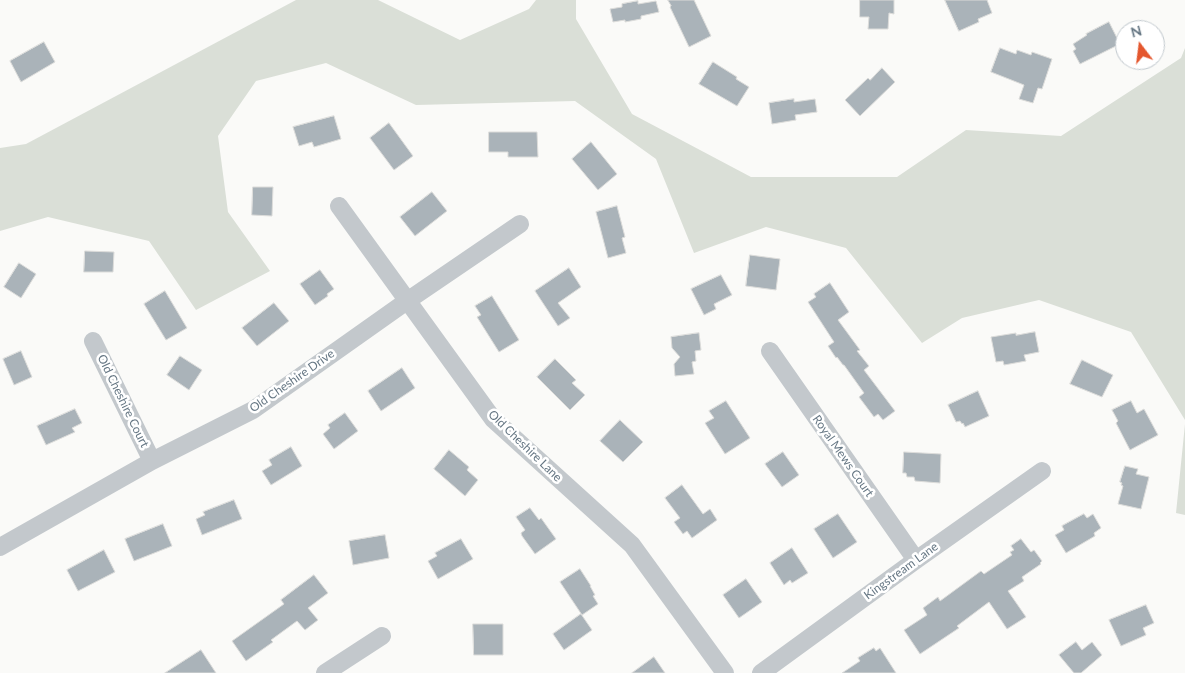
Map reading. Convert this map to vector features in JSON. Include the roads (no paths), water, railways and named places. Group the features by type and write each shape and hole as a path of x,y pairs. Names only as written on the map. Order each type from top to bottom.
{"street":[{"name":"Old Cheshire Lane","path":"340,206 493,419 632,545 725,673"},
{"name":"Old Cheshire Drive","path":"0,547 152,461 253,410 520,224"},
{"name":"Old Cheshire Court","path":"93,341 152,461"},
{"name":"Royal Mews Court","path":"770,352 916,560"},
{"name":"Kingstream Lane","path":"761,673 1042,471"},
{"path":"324,673 382,636"}]}
